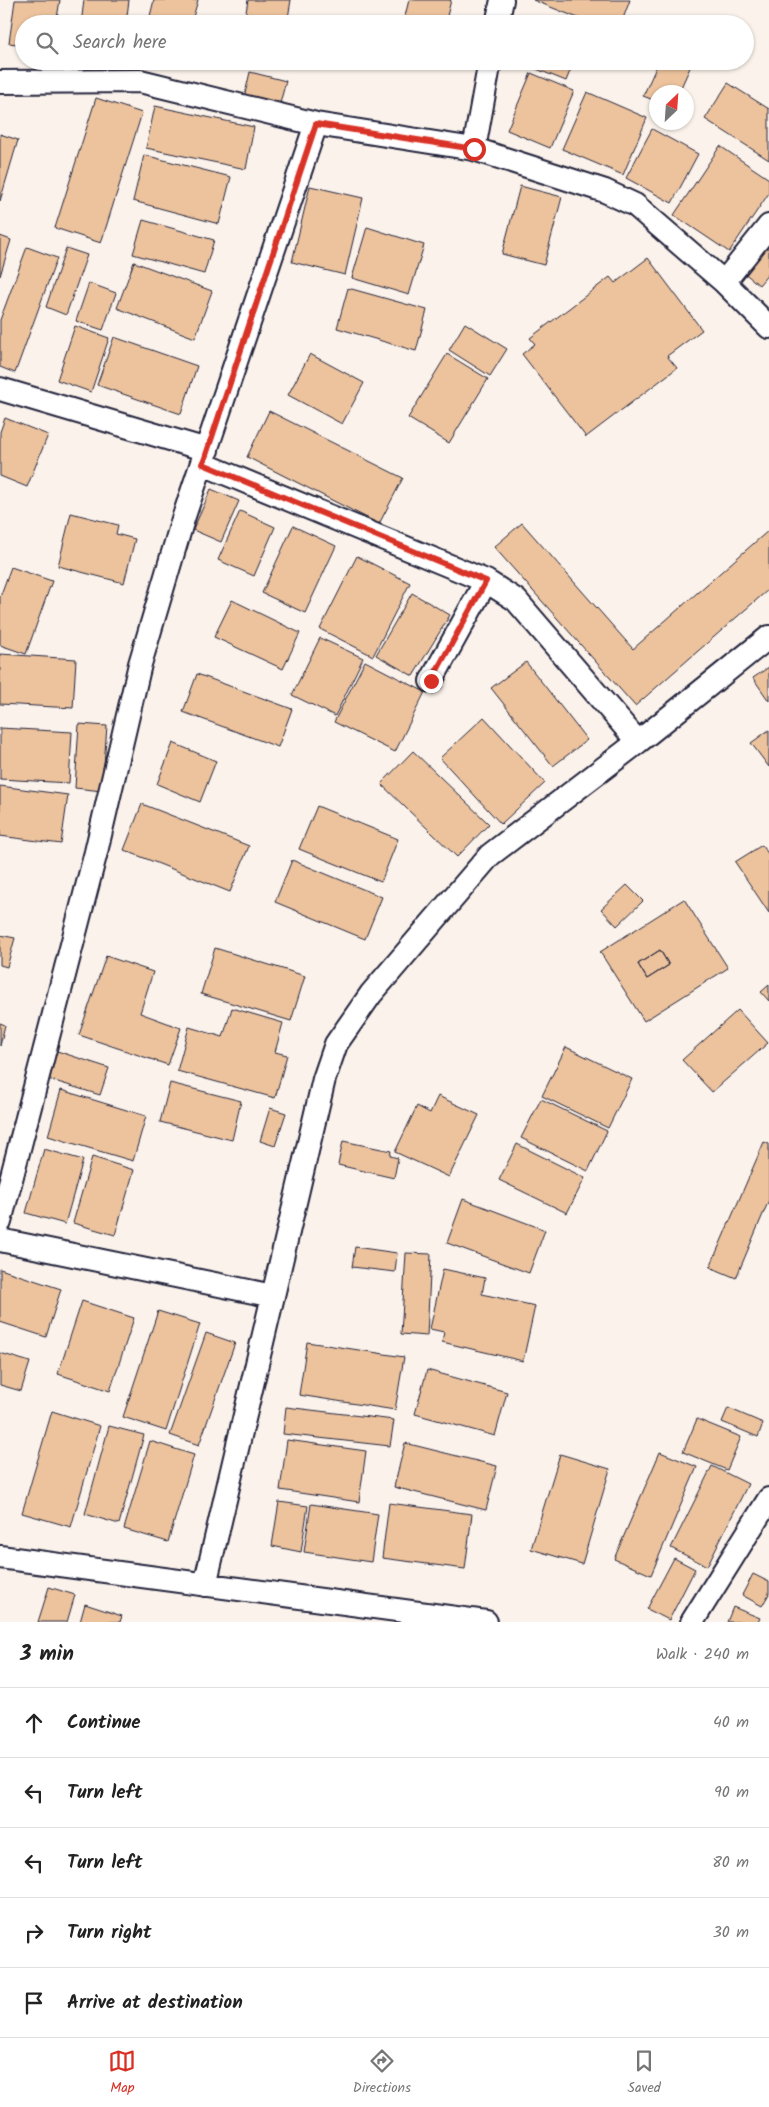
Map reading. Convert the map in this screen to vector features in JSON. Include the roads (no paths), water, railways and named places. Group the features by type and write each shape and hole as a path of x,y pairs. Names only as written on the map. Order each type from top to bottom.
{"street":[{"path":"499,15 502,0"},
{"path":"474,149 488,70"},
{"path":"0,82 140,81 316,124 474,149 621,198 635,205 724,282 769,327"},
{"path":"0,1222 96,852 140,664 183,518 316,124"},
{"path":"724,282 769,226"},
{"path":"0,389 205,457 486,581 516,600 638,742"},
{"path":"431,681 486,581"},
{"path":"205,1585 324,1079 336,1044 371,994 490,855 638,742 769,637"},
{"path":"0,1240 273,1296"},
{"path":"692,1622 769,1499"},
{"path":"0,1557 486,1622"}]}
